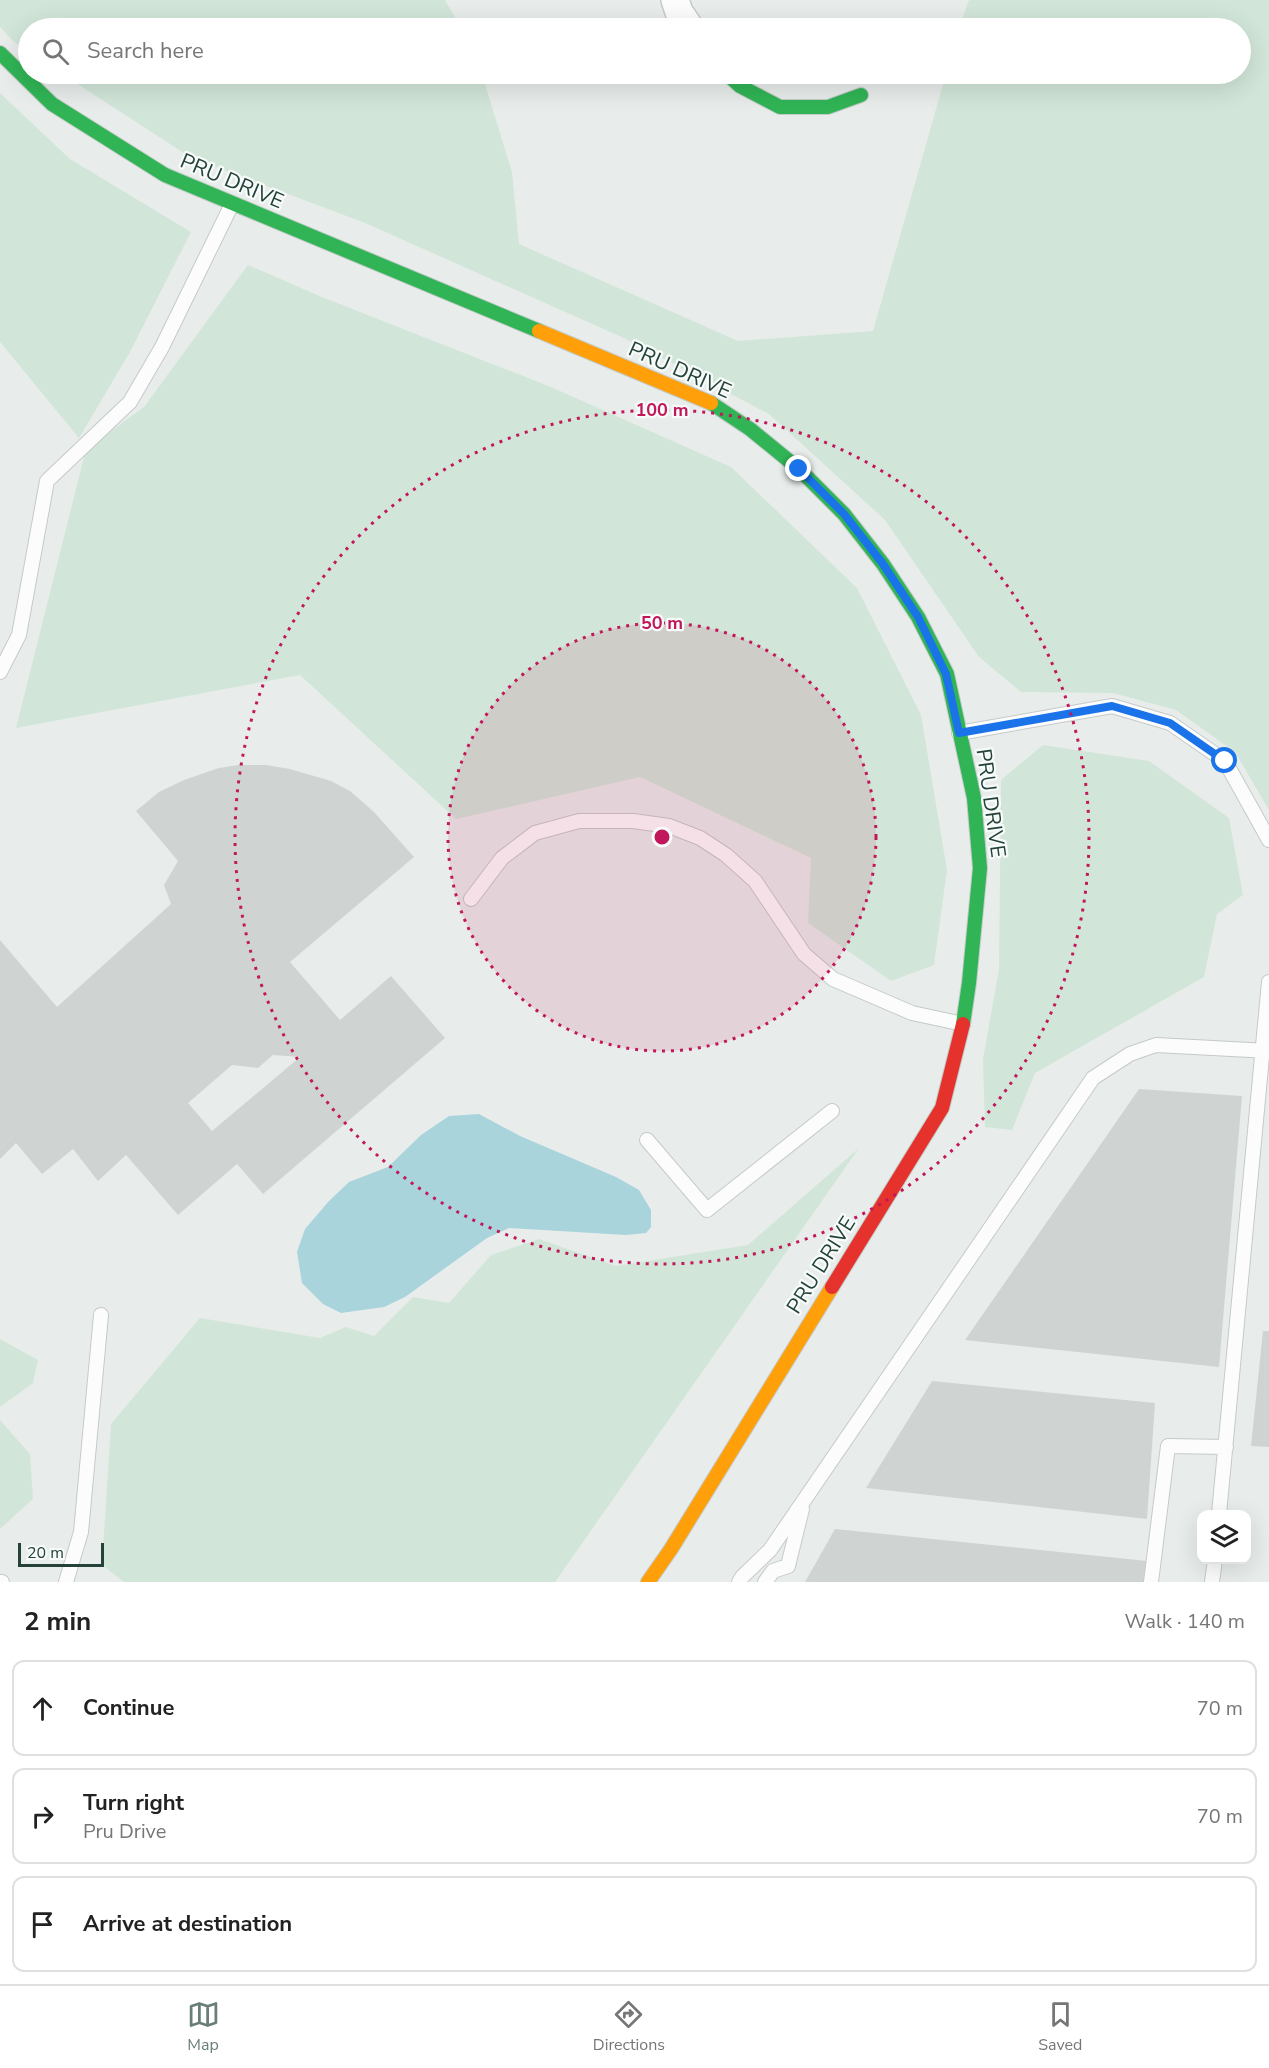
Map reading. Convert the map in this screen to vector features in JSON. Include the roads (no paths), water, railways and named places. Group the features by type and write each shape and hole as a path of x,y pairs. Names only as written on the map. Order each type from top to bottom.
{"street":[{"path":"675,0 683,18"},
{"name":"PRU DRIVE","path":"0,53 18,71"},
{"name":"PRU DRIVE","path":"32,84 52,104 165,175 713,404 750,429 799,469 844,514 883,564 918,617 946,674 974,798 980,868 963,1024 942,1108 671,1549 648,1582"},
{"path":"738,84 780,107 828,107 861,95"}],"lane":[{"path":"0,672 19,635 47,481 130,402 162,347 232,204"},
{"path":"959,733 1112,706 1170,723 1225,761 1269,840"},
{"path":"471,899 502,858 535,833 579,821 633,821 669,826 700,838 726,855 755,881 804,954 833,979 912,1013 963,1024"},
{"path":"1220,1510 1266,1051 1269,981"},
{"path":"739,1582 770,1550 1093,1078 1130,1054 1156,1045 1266,1051"},
{"path":"647,1140 706,1210 832,1111"},
{"path":"66,1582 81,1532 101,1315"},
{"path":"1151,1582 1168,1446 1226,1447"},
{"path":"765,1582 773,1570 788,1566 804,1499"},
{"path":"1212,1582 1214,1564"}],"water":[{"path":"479,1114 520,1136 616,1177 639,1190 651,1210 651,1227 646,1233 626,1235 509,1228 487,1238 405,1297 384,1307 341,1313 323,1304 302,1283 297,1252 305,1229 349,1182 388,1167 421,1135 449,1116"}]}
